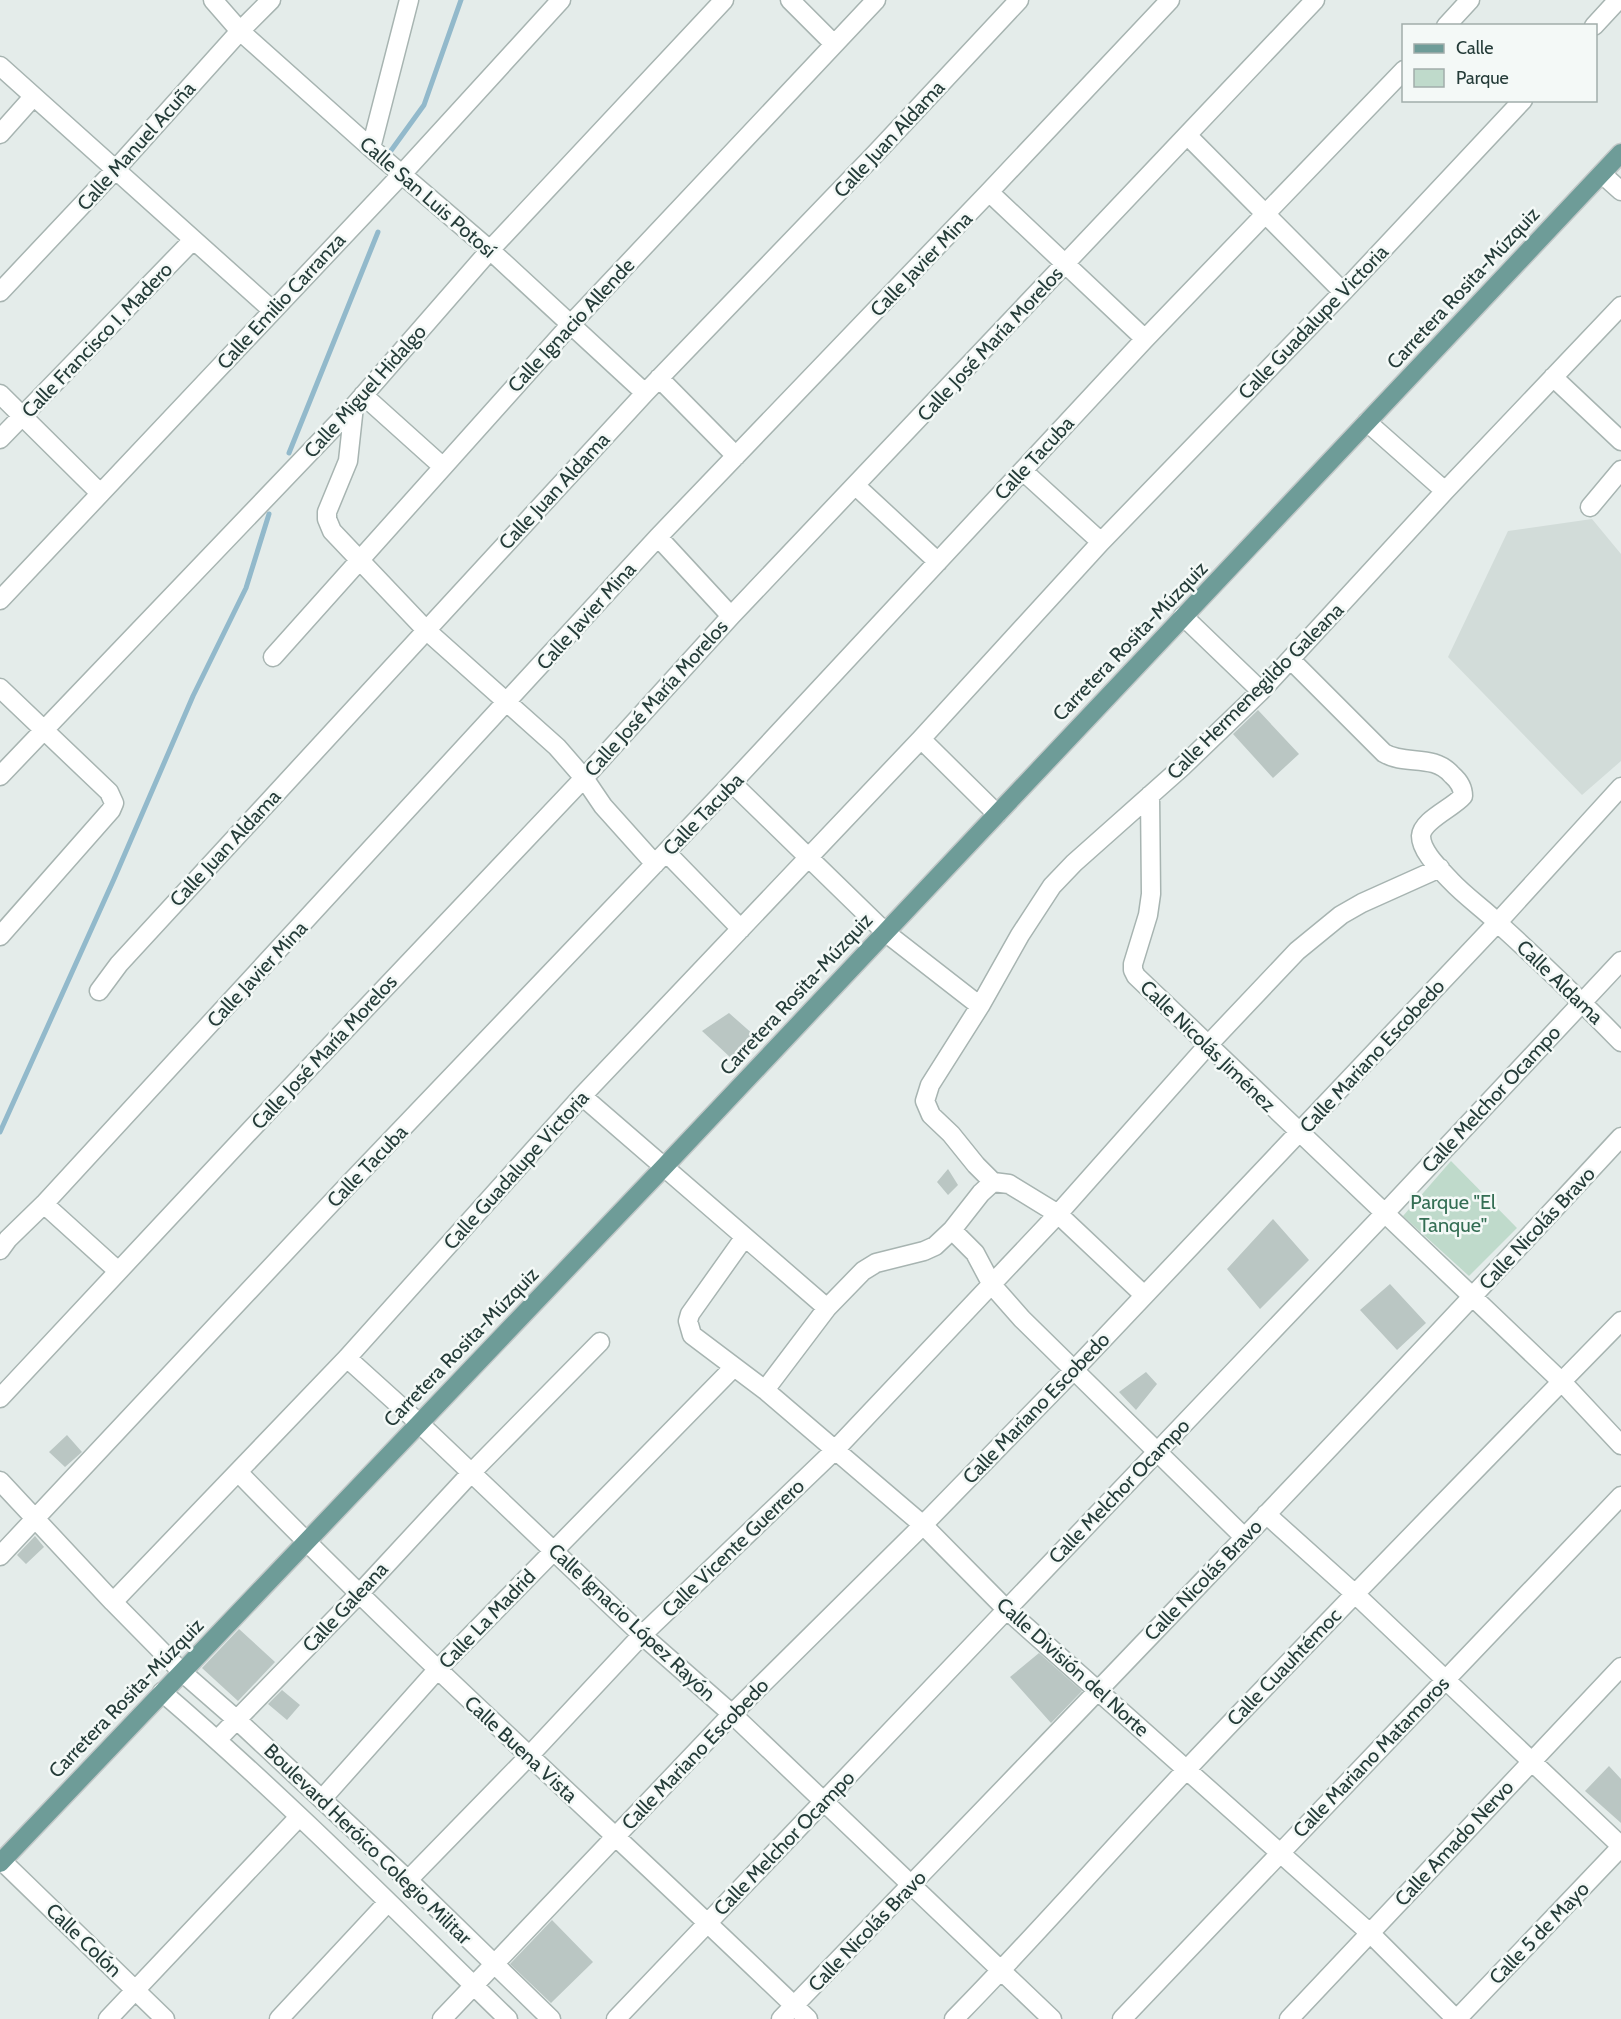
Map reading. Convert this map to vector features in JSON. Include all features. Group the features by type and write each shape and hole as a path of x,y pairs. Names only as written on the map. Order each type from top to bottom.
{"main road":[{"name":"Carretera Rosita-Múzquiz","path":"1,1862 663,1168 1621,153"}],"street":[{"name":"Calle San Luis Potosí","path":"213,0 240,31 490,250 645,393"},
{"name":"Calle Manuel Acuña","path":"0,292 116,170 240,31 271,0"},
{"path":"371,148 409,0"},
{"name":"Calle Emilio Carranza","path":"0,600 402,174 561,0"},
{"name":"Calle Miguel Hidalgo","path":"0,776 359,401 490,250 724,0"},
{"path":"790,0 834,44"},
{"name":"Calle Ignacio Allende","path":"273,657 571,324 876,0"},
{"name":"Calle Juan Aldama","path":"99,991 119,964 645,393 1019,0"},
{"name":"Calle Javier Mina","path":"3,1242 44,1204 658,537 1170,0"},
{"name":"Calle José María Morelos","path":"0,1398 584,778 731,616 1315,0"},
{"path":"1448,24 1470,0"},
{"path":"1596,24 1618,0"},
{"path":"0,66 272,310"},
{"name":"Calle Tacuba","path":"0,1556 732,783 1145,339 1402,72"},
{"path":"0,134 33,97"},
{"name":"Calle Guadalupe Victoria","path":"113,1602 347,1358 582,1096 921,739 1101,542 1521,102"},
{"path":"1187,135 1342,292"},
{"path":"1602,174 1621,191"},
{"path":"989,192 1145,339"},
{"name":"Calle Francisco I. Madero","path":"0,439 193,240"},
{"name":"Calle Hermenegildo Galeana","path":"993,1182 931,1115 925,1101 930,1085 1052,886 1074,863 1262,691 1445,491 1621,306"},
{"path":"1553,377 1621,441"},
{"path":"659,378 736,456"},
{"path":"0,394 100,493"},
{"path":"442,466 359,401 348,461 327,512 332,531 426,630 557,747 584,778 603,806 741,929"},
{"path":"1368,422 1445,491"},
{"path":"1590,507 1621,470"},
{"path":"1023,471 1101,542"},
{"path":"856,486 938,562"},
{"path":"658,537 731,616"},
{"path":"1183,616 1262,691"},
{"name":"Calle Aldama","path":"1291,660 1384,753 1392,758 1430,761 1442,765 1458,781 1463,789 1463,796 1431,820 1423,829 1421,837 1424,846 1453,883 1498,922 1621,1042"},
{"path":"0,688 109,792 114,803 111,810 0,936"},
{"path":"921,739 997,814"},
{"path":"732,783 885,932 980,1006"},
{"name":"Calle Mariano Escobedo","path":"442,2019 732,1714 923,1525 1073,1371 1498,922 1621,787"},
{"name":"Calle Nicolás Jiménez","path":"1150,795 1151,894 1148,915 1133,964 1133,970 1141,983 1562,1382 1621,1445"},
{"name":"Calle Vicente Guerrero","path":"408,1880 529,1756 642,1635 834,1451 1058,1214 1208,1045 1297,951 1341,915 1362,903 1440,868"},
{"name":"Calle Melchor Ocampo","path":"616,2019 1384,1214 1581,1001 1621,961"},
{"path":"582,1096 827,1308"},
{"name":"Calle Nicolás Bravo","path":"781,2019 912,1886 1472,1298 1621,1137"},
{"path":"765,1390 827,1308 869,1266 935,1246 952,1230 981,1193 993,1182 1009,1184 1058,1214 1144,1295"},
{"path":"44,1204 118,1271"},
{"path":"952,1230 975,1253 992,1285 1022,1319 1244,1537"},
{"name":"Calle División del Norte","path":"744,1238 690,1314 688,1321 692,1335 765,1390 923,1525 1006,1609 1370,1933 1456,2019"},
{"name":"Calle Cuauhtémoc","path":"954,2019 1002,1970 1186,1769 1354,1593 1621,1322"},
{"path":"471,1473 600,1342"},
{"name":"Calle Ignacio López Rayón","path":"347,1358 555,1550 642,1635 732,1714 1052,2019"},
{"name":"Calle La Madrid","path":"322,1799 437,1670 734,1367"},
{"name":"Calle Buena Vista","path":"239,1473 437,1670 808,2019"},
{"name":"Calle Galeana","path":"218,1740 359,1594 471,1473"},
{"name":"Boulevard Heróico Colegio Militar","path":"0,1481 182,1672 322,1799 551,2019"},
{"name":"Calle Mariano Matamoros","path":"1122,2019 1621,1496"},
{"path":"1266,1514 1354,1593 1621,1847"},
{"name":"Calle Amado Nervo","path":"1288,2019 1621,1668"},
{"name":"Boulevard Heróico Colegio Militar","path":"162,1692 218,1740 508,2019"},
{"path":"108,2019 299,1817"},
{"name":"Calle 5 de Mayo","path":"1456,2019 1621,1847"},
{"name":"Calle Colón","path":"1,1862 165,2019"},
{"path":"279,2019 388,1902"}],"shaded area":[{"path":"1592,519 1621,554 1621,761 1582,795 1448,657 1508,531"}],"green space":[{"name":"Parque \"El Tanque\"","path":"1451,1161 1517,1228 1469,1276 1403,1216"}],"building":[{"path":"1258,710 1299,754 1273,778 1233,734"},
{"path":"729,1013 755,1036 731,1058 702,1031"},
{"path":"948,1169 958,1185 948,1195 937,1182"},
{"path":"1273,1219 1309,1260 1260,1309 1227,1269"},
{"path":"1390,1284 1426,1323 1397,1350 1360,1310"},
{"path":"1146,1372 1157,1384 1136,1410 1119,1392"},
{"path":"67,1435 82,1452 65,1467 49,1452"},
{"path":"35,1536 44,1547 26,1564 17,1555"},
{"path":"239,1629 275,1662 238,1701 202,1668"},
{"path":"1039,1653 1082,1691 1051,1723 1010,1677"},
{"path":"282,1690 300,1705 287,1720 268,1704"},
{"path":"1609,1766 1621,1779 1621,1823 1585,1791"},
{"path":"552,1920 593,1962 551,2003 510,1964"}],"waterway":[{"path":"390,152 424,105 461,0"},
{"path":"289,453 378,232"},
{"path":"0,1132 114,879 193,696 246,588 269,514"}]}
